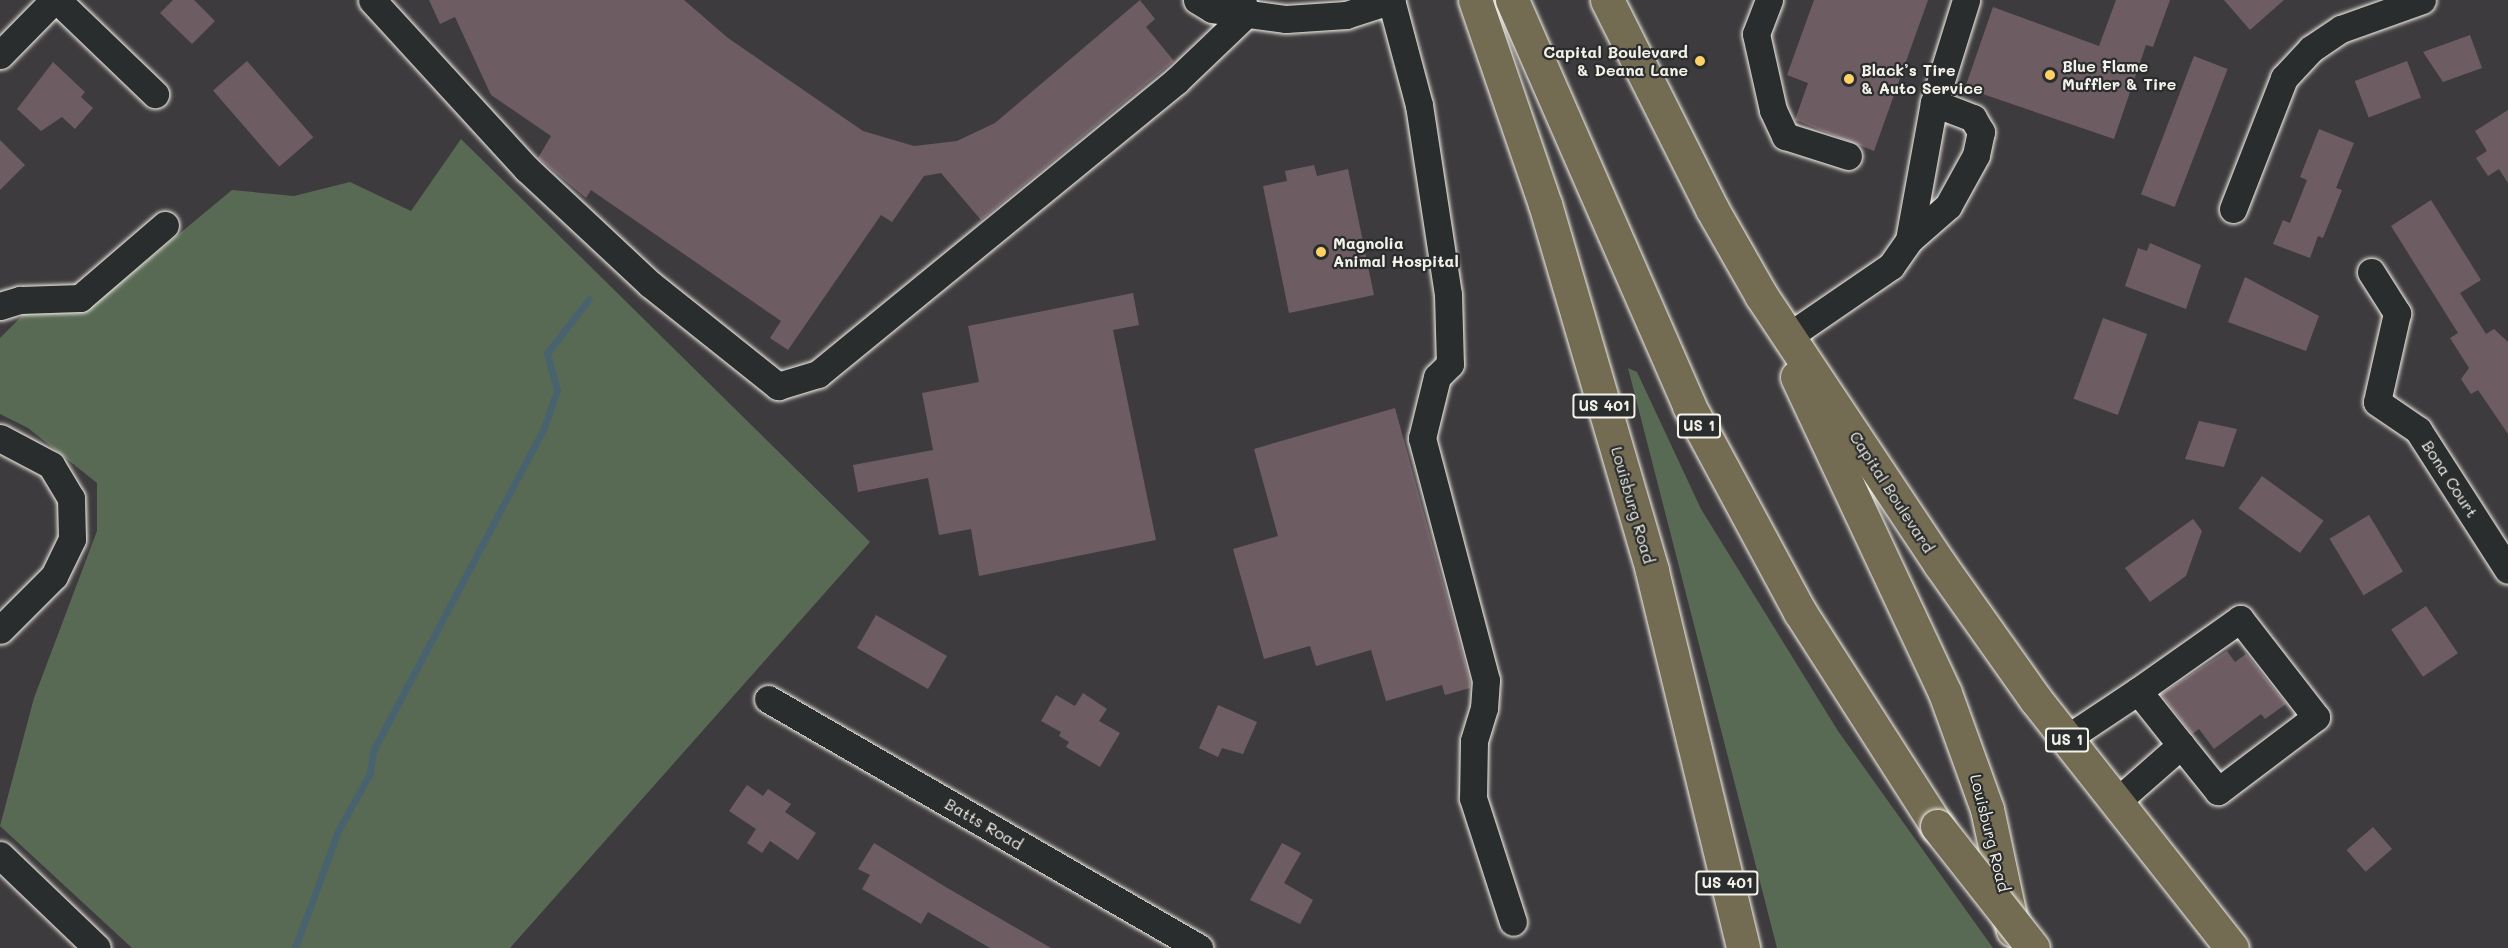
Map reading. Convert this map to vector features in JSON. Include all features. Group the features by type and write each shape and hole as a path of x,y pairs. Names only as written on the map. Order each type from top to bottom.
{"highway":[{"name":"Louisburg Road","path":"1475,0 1545,204 1652,571 1743,948"},
{"name":"US 1","path":"1512,0 1689,406 1800,612 1937,825 2033,948"},
{"name":"Capital Boulevard","path":"1607,0 1712,209 1761,296 1939,563 2066,739 2232,948"},
{"name":"Louisburg Road","path":"1761,296 1949,704 1989,819 2016,948"}],"street":[{"path":"0,55 55,0 155,94"},
{"path":"372,0 526,169 650,285 778,386 818,374 1176,81 1244,7"},
{"path":"1197,0 1212,9 1244,7 1287,19 1346,15 1392,0 1419,105 1448,294 1450,364 1437,377 1422,438 1486,680 1484,708 1474,741 1473,798 1513,922"},
{"path":"1769,0 1756,34 1773,110 1785,136 1848,156"},
{"path":"1909,240 1934,103 1966,0"},
{"path":"2233,209 2284,78 2311,48 2341,29 2422,0"},
{"path":"1789,336 1891,266 1909,240 1948,206 1976,155 1981,132 1973,118 1934,103"},
{"path":"0,306 20,300 80,298 165,225"},
{"name":"Bona Court","path":"2371,272 2397,313 2377,402 2418,430 2508,570"},
{"path":"0,438 51,465 71,498 72,539 54,576 0,630"},
{"path":"2066,739 2240,619 2316,717 2218,791 2138,691"},
{"name":"Batts Road","path":"768,699 1199,948"},
{"path":"2115,803 2181,745"},
{"path":"0,855 97,948"}],"green space":[{"path":"461,139 870,542 510,948 132,948 0,826 34,698 97,531 97,483 28,428 0,414 0,338 24,314 108,293 232,190 294,196 350,182 411,211"},
{"path":"1628,368 1637,372 1701,509 1838,731 1993,948 1777,948"}],"building":[{"path":"173,0 194,0 215,21 192,44 160,13"},
{"path":"429,0 684,0 728,38 863,131 914,146 957,141 995,123 1140,0 1155,19 1146,27 1174,61 981,220 941,173 924,176 892,222 881,215 788,350 770,338 781,321 591,190 586,198 538,158 551,136 491,95 455,17 440,24"},
{"name":"Black’s Tire & Auto Service","path":"1814,0 1928,0 1874,151 1795,120 1808,83 1787,75"},
{"path":"2116,0 2170,0 2153,47 2146,45 2114,139 1965,88 1993,7 2099,46"},
{"path":"2224,0 2284,0 2250,30"},
{"path":"2470,35 2482,68 2443,82 2423,52"},
{"path":"2194,56 2228,69 2175,207 2141,194"},
{"path":"247,61 313,137 279,167 213,91"},
{"path":"2407,61 2421,97 2369,117 2355,81"},
{"path":"53,62 85,92 81,97 93,108 75,129 62,117 41,131 17,109"},
{"path":"2508,110 2508,183 2499,169 2488,176 2476,158 2487,151 2475,131"},
{"path":"2319,129 2354,143 2336,188 2342,190 2323,238 2318,236 2310,258 2273,244 2283,220 2290,223 2307,180 2300,177"},
{"path":"0,140 25,165 0,190"},
{"name":"Magnolia Animal Hospital","path":"1314,165 1317,176 1348,169 1374,295 1289,313 1263,186 1287,181 1285,171"},
{"path":"2431,200 2481,280 2460,293 2486,334 2494,329 2508,342 2508,434 2478,390 2471,394 2461,379 2469,368 2450,338 2458,333 2391,226"},
{"path":"2150,243 2201,265 2186,309 2125,286 2138,248 2147,251"},
{"path":"2245,277 2319,316 2306,351 2228,322"},
{"path":"1133,293 1139,325 1113,330 1156,540 979,576 971,529 939,535 928,478 858,492 853,465 933,450 922,393 979,382 968,326"},
{"path":"2103,318 2147,334 2118,415 2074,399"},
{"path":"1395,408 1470,681 1470,688 1445,695 1442,685 1386,701 1371,650 1316,666 1310,646 1264,659 1233,549 1278,536 1254,449"},
{"path":"2199,421 2237,429 2224,467 2185,459"},
{"path":"2262,476 2323,521 2300,553 2238,508"},
{"path":"2369,515 2403,572 2364,595 2330,539"},
{"path":"2193,519 2202,531 2186,576 2150,602 2125,568"},
{"path":"2426,606 2458,653 2423,677 2391,629"},
{"path":"876,615 947,656 928,689 857,648"},
{"path":"2227,651 2235,662 2246,654 2286,704 2265,719 2261,714 2214,749 2199,729 2192,734 2161,694"},
{"path":"1083,693 1107,709 1099,721 1120,733 1100,767 1066,747 1069,742 1059,736 1061,732 1041,721 1056,695 1075,706"},
{"path":"1218,705 1257,722 1243,754 1222,748 1218,757 1199,748"},
{"path":"747,785 763,796 768,789 791,804 785,812 816,833 798,860 770,841 762,853 747,843 756,829 729,811"},
{"path":"2373,827 2392,849 2366,872 2347,850"},
{"path":"874,843 1051,948 990,948 928,912 921,924 862,889 870,875 858,869"},
{"path":"1282,843 1301,853 1284,883 1313,900 1300,924 1250,900"}],"waterway":[{"path":"295,948 338,831 370,773 373,751 544,428 557,390 547,353 589,299"}],"place":[{"name":"Capital Boulevard & Deana Lane","path":"1700,61"},
{"name":"Blue Flame Muffler & Tire","path":"2050,75"},
{"name":"Black’s Tire & Auto Service","path":"1849,79"},
{"name":"Magnolia Animal Hospital","path":"1321,252"}]}
